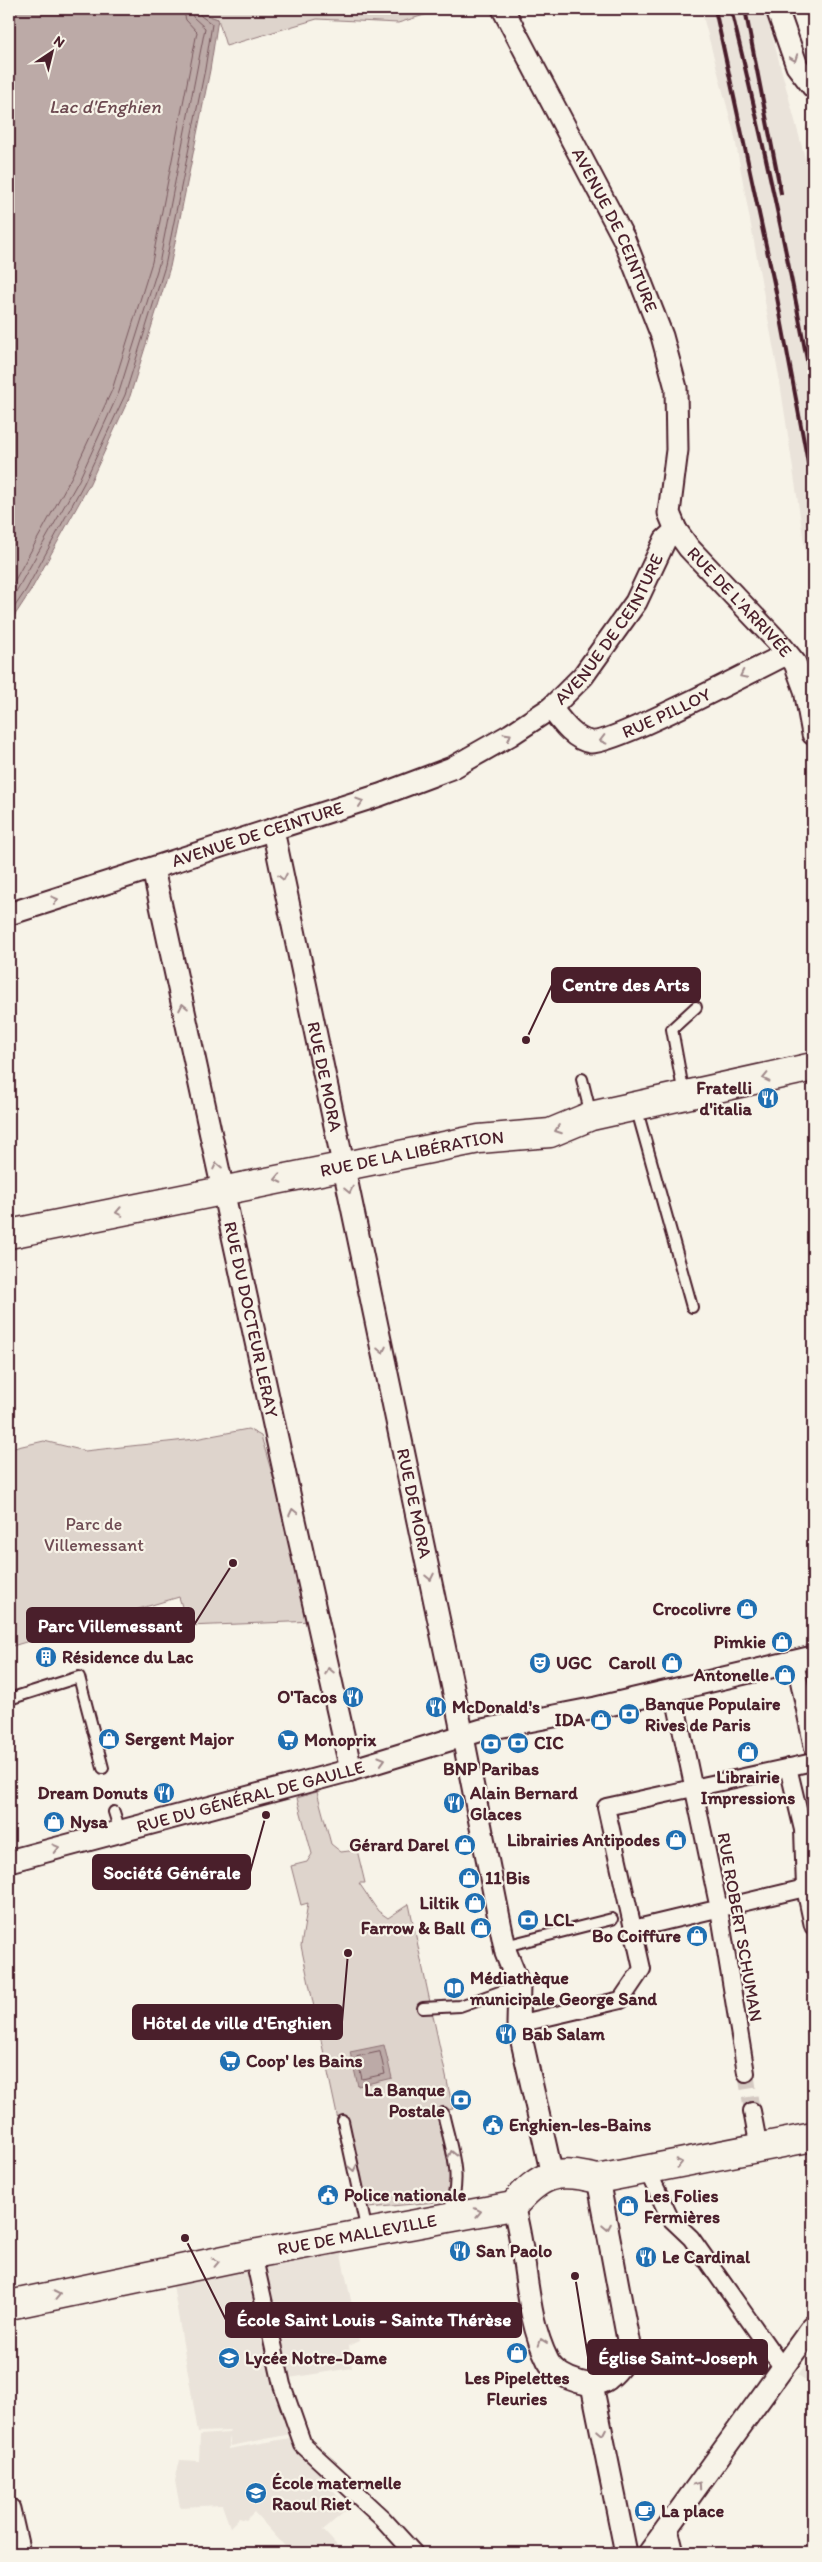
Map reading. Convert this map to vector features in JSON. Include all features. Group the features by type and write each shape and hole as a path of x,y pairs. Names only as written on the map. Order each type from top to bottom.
{"main road":[{"name":"RUE DE LA LIBÉRATION","path":"9,1234 343,1165 480,1139 550,1133 591,1116 813,1067"},
{"path":"513,2206 529,2187 552,2174 571,2173 598,2179 813,2137"},
{"name":"RUE DE MALLEVILLE","path":"9,2305 253,2254 513,2206"}],"street":[{"name":"AVENUE DE CEINTURE","path":"9,914 380,796 452,768 510,736 552,708 583,676 636,602 665,540 676,530 669,513 677,450 676,388 659,325 624,239 503,9"},
{"path":"777,9 797,66 813,88"},
{"name":"RUE DE L'ARRIVÉE","path":"676,530 689,548 795,663 805,690 813,734"},
{"name":"RUE PILLOY","path":"552,708 569,729 579,737 589,742 608,740 786,654"},
{"name":"RUE DE MORA","path":"273,830 463,1736 505,1946 519,1985 518,2024 552,2174"},
{"name":"RUE DU DOCTEUR LERAY","path":"153,869 351,1770"},
{"path":"804,1659 813,1748"},
{"name":"RUE DU GÉNÉRAL DE GAULLE","path":"9,1861 117,1822 351,1770 463,1736 804,1659"},
{"name":"RUE ROBERT SCHUMAN","path":"673,1690 719,1909 746,2073"},
{"path":"518,2024 621,2000 642,1969 606,1807 813,1762"},
{"path":"788,1767 808,1829 805,1888 813,1926"},
{"path":"633,1929 805,1888"},
{"path":"752,2111 759,2148"},
{"path":"647,2170 670,2218 691,2238 782,2366"},
{"path":"513,2206 520,2231 534,2320 549,2362 568,2378 592,2385 605,2380 615,2372 626,2359 629,2344 598,2179"},
{"path":"253,2254 282,2385 303,2445 382,2518 414,2553"},
{"path":"621,2528 642,2538 662,2544 782,2366 813,2326"},
{"path":"592,2385 626,2553"},
{"path":"9,2509 19,2553"}],"lane":[{"path":"684,1096 672,1030 696,1008"},
{"path":"582,1079 591,1116"},
{"path":"636,1106 692,1307"},
{"path":"9,1699 79,1677 103,1768"},
{"path":"505,1946 612,1919"},
{"path":"423,2008 460,2006 519,1985"},
{"path":"443,2113 458,2182 456,2198 447,2218"},
{"path":"343,2120 367,2232"}],"shaded area":[{"path":"701,9 765,9 812,184 813,602 781,389 734,133"},
{"path":"340,2250 360,2341 349,2346 352,2368 283,2379 257,2267"},
{"path":"252,2270 291,2434 231,2446 229,2437 229,2449 290,2438 348,2509 323,2530 342,2551 340,2553 291,2553 254,2512 246,2520 239,2518 230,2527 222,2505 180,2507 175,2481 180,2460 199,2461 200,2435 229,2433 230,2431 198,2432 173,2285"},
{"path":"813,2354 813,2385 798,2375"}],"green space":[{"path":"201,9 444,9 398,23 317,19 226,46 218,19 209,16"},
{"name":"Parc de Villemessant","path":"248,1429 261,1436 315,1621 188,1626 179,1597 9,1647 9,1449 44,1441 85,1451 195,1439"},
{"path":"317,1792 331,1844 341,1852 357,1850 365,1883 359,1883 378,1911 388,1918 409,1904 453,2109 437,2112 453,2187 448,2201 357,2209 301,1946 308,1903 301,1905 291,1866 307,1862 312,1854 297,1798"}],"water":[{"name":"Lac d'Enghien","path":"9,9 201,9 209,16 218,19 210,70 170,267 130,396 89,485 30,592 9,624"},
{"path":"384,2045 392,2078 358,2086 350,2052"}],"tunnel":[{"path":"746,2073 752,2111"}],"railway":[{"path":"715,9 776,292 813,490"},
{"path":"731,9 775,200 813,393"},
{"path":"745,9 781,193"}],"place":[{"name":"Centre des Arts","path":"526,1040"},
{"name":"Fratelli d'italia","path":"768,1098"},
{"name":"Parc Villemessant","path":"233,1563"},
{"name":"Crocolivre","path":"747,1609"},
{"name":"Pimkie","path":"782,1642"},
{"name":"Résidence du Lac","path":"46,1657"},
{"name":"UGC","path":"540,1663"},
{"name":"Caroll","path":"672,1663"},
{"name":"Antonelle","path":"785,1675"},
{"name":"O'Tacos","path":"353,1697"},
{"name":"McDonald's","path":"436,1707"},
{"name":"Banque Populaire Rives de Paris","path":"629,1714"},
{"name":"IDA","path":"601,1720"},
{"name":"Sergent Major","path":"109,1739"},
{"name":"Monoprix","path":"288,1740"},
{"name":"CIC","path":"518,1743"},
{"name":"BNP Paribas","path":"491,1744"},
{"name":"Librairie Impressions","path":"748,1752"},
{"name":"Dream Donuts","path":"164,1793"},
{"name":"Alain Bernard Glaces","path":"454,1803"},
{"name":"Société Générale","path":"266,1815"},
{"name":"Nysa","path":"54,1822"},
{"name":"Librairies Antipodes","path":"676,1840"},
{"name":"Gérard Darel","path":"465,1845"},
{"name":"11 Bis","path":"469,1878"},
{"name":"Liltik","path":"475,1903"},
{"name":"LCL","path":"528,1920"},
{"name":"Farrow & Ball","path":"481,1928"},
{"name":"Bo Coiffure","path":"697,1936"},
{"name":"Hôtel de ville d'Enghien","path":"348,1953"},
{"name":"Médiathèque municipale George Sand","path":"454,1988"},
{"name":"Bab Salam","path":"506,2034"},
{"name":"Coop' les Bains","path":"230,2061"},
{"name":"La Banque Postale","path":"461,2100"},
{"name":"Enghien-les-Bains","path":"493,2125"},
{"name":"Police nationale","path":"328,2195"},
{"name":"Les Folies Fermières","path":"628,2206"},
{"name":"École Saint Louis - Sainte Thérèse","path":"185,2238"},
{"name":"San Paolo","path":"460,2251"},
{"name":"Le Cardinal","path":"646,2257"},
{"name":"Église Saint-Joseph","path":"575,2276"},
{"name":"Les Pipelettes Fleuries","path":"517,2353"},
{"name":"Lycée Notre-Dame","path":"229,2358"},
{"name":"École maternelle Raoul Riet","path":"256,2493"},
{"name":"La place","path":"645,2511"}]}
